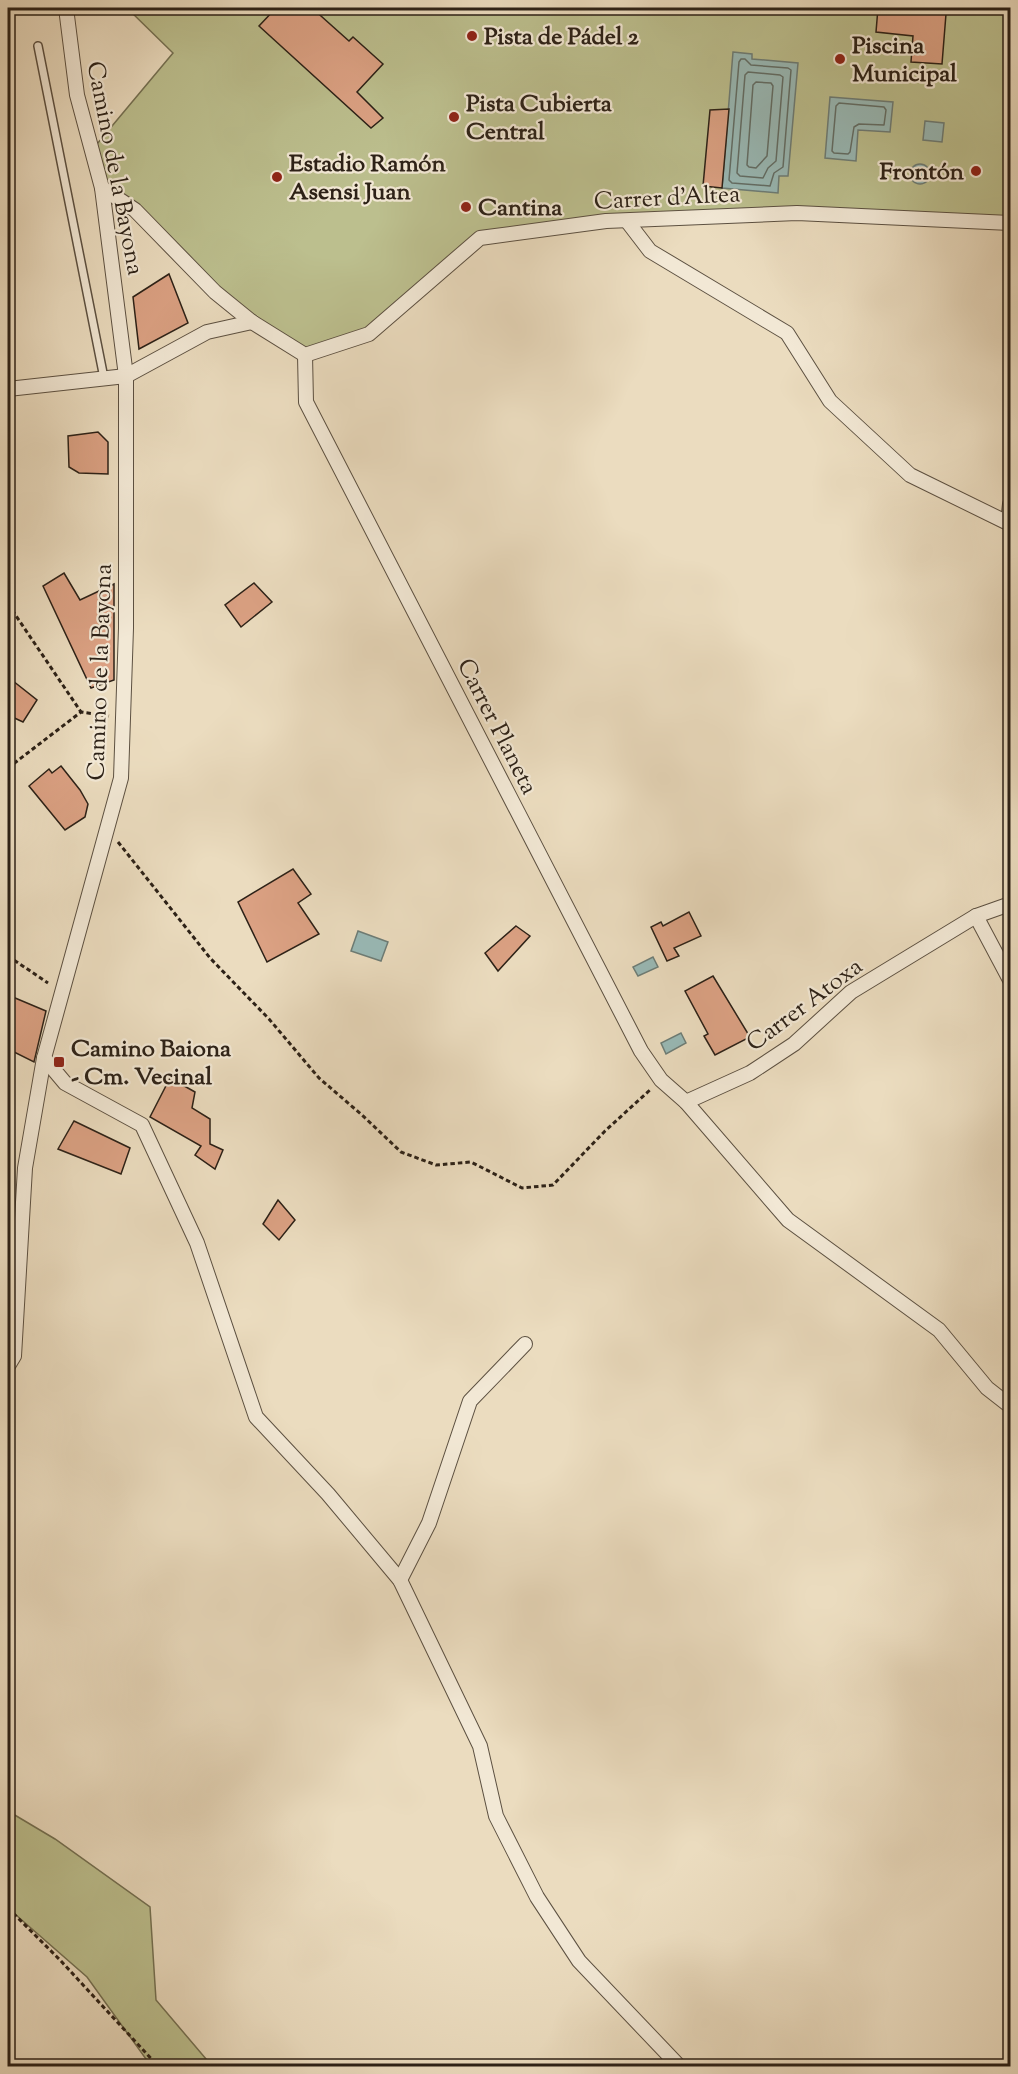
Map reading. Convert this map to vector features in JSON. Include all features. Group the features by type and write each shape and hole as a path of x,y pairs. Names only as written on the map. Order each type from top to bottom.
{"street":[{"name":"Camino de la Bayona","path":"8,1366 14,1356 25,1168 44,1058 120,778 123,718 126,628 126,376 102,188 77,95 66,8"},
{"path":"102,188 135,210 215,292 252,322 305,355"},
{"name":"Carrer d'Altea","path":"305,355 369,334 480,238 606,221 797,213 1011,223"},
{"path":"627,220 650,251 787,333 830,400 910,475 1010,523 1011,504"},
{"path":"8,388 126,376 207,333 252,322"},
{"name":"Carrer Planeta","path":"305,355 306,402 640,1051 661,1080 686,1102 788,1220 939,1330 987,1388 1011,1406"},
{"name":"Carrer Atoxa","path":"686,1102 750,1073 794,1044 851,992 976,916 1011,904"},
{"path":"976,916 1011,980"},
{"path":"44,1058 65,1083 142,1125 197,1243 256,1417 328,1494 400,1580 480,1746 496,1816 537,1897 579,1961 679,2067"},
{"path":"400,1580 429,1523 470,1401 525,1344"}],"lane":[{"path":"38,46 104,378"}],"path":[{"path":"8,604 81,712"},
{"path":"8,768 81,712 123,718"},
{"path":"107,828 210,958 269,1019 319,1078 362,1114 401,1152 436,1165 471,1162 522,1188 553,1185 661,1080"},
{"path":"8,956 62,993"},
{"path":"8,1908 60,1960 158,2067"}],"green space":[{"path":"127,8 1010,8 1010,223 797,213 627,220 480,238 369,334 305,355 252,322 102,188 92,150 173,53"},
{"path":"8,1811 55,1839 150,1907 156,2000 212,2066 151,2066 87,1977 8,1908"}],"water":[{"path":"733,52 752,54 752,59 798,63 788,176 779,176 778,193 722,188"},
{"path":"830,97 893,102 890,132 858,130 856,161 825,158"},
{"path":"925,121 944,123 942,142 923,140"},
{"path":"920,164 927,167 930,174 927,181 920,184 913,181 910,174 913,167"},
{"path":"358,931 388,942 381,961 351,951"},
{"path":"653,957 658,967 638,976 633,967"},
{"path":"681,1033 686,1043 666,1054 661,1043"}],"building":[{"path":"276,8 312,8 349,41 353,37 383,64 357,92 383,118 371,128 259,26"},
{"path":"878,8 936,8 936,13 946,14 942,64 911,62 913,36 876,32"},
{"path":"729,109 722,188 703,186 710,110"},
{"path":"169,274 188,323 139,349 133,297"},
{"path":"98,432 108,442 108,474 79,473 69,467 68,436"},
{"path":"64,573 80,600 114,584 114,680 91,688 43,586"},
{"path":"254,583 272,602 241,627 225,605"},
{"path":"8,677 37,700 23,722 8,715"},
{"path":"61,766 88,804 85,817 65,830 29,786 49,769 52,773"},
{"path":"293,869 311,894 298,903 319,934 267,962 238,902"},
{"path":"689,912 701,936 674,948 679,956 667,961 651,927 661,922 663,926"},
{"path":"516,926 530,936 498,971 485,953"},
{"path":"713,976 750,1037 715,1055 704,1036 708,1034 685,991"},
{"path":"8,995 46,1011 34,1062 8,1049"},
{"path":"170,1078 195,1092 192,1108 210,1119 210,1144 223,1150 215,1169 195,1155 201,1146 150,1117"},
{"path":"74,1121 130,1148 121,1174 58,1149"},
{"path":"278,1200 295,1220 279,1240 263,1224"}],"place":[{"name":"Pista de Pádel 2","path":"472,36"},
{"name":"Piscina Municipal","path":"840,59"},
{"name":"Pista Cubierta Central","path":"454,117"},
{"name":"Frontón","path":"976,171"},
{"name":"Estadio Ramón Asensi Juan","path":"277,177"},
{"name":"Cantina","path":"466,207"},
{"name":"Camino Baiona - Cm. Vecinal","path":"59,1062"}]}
